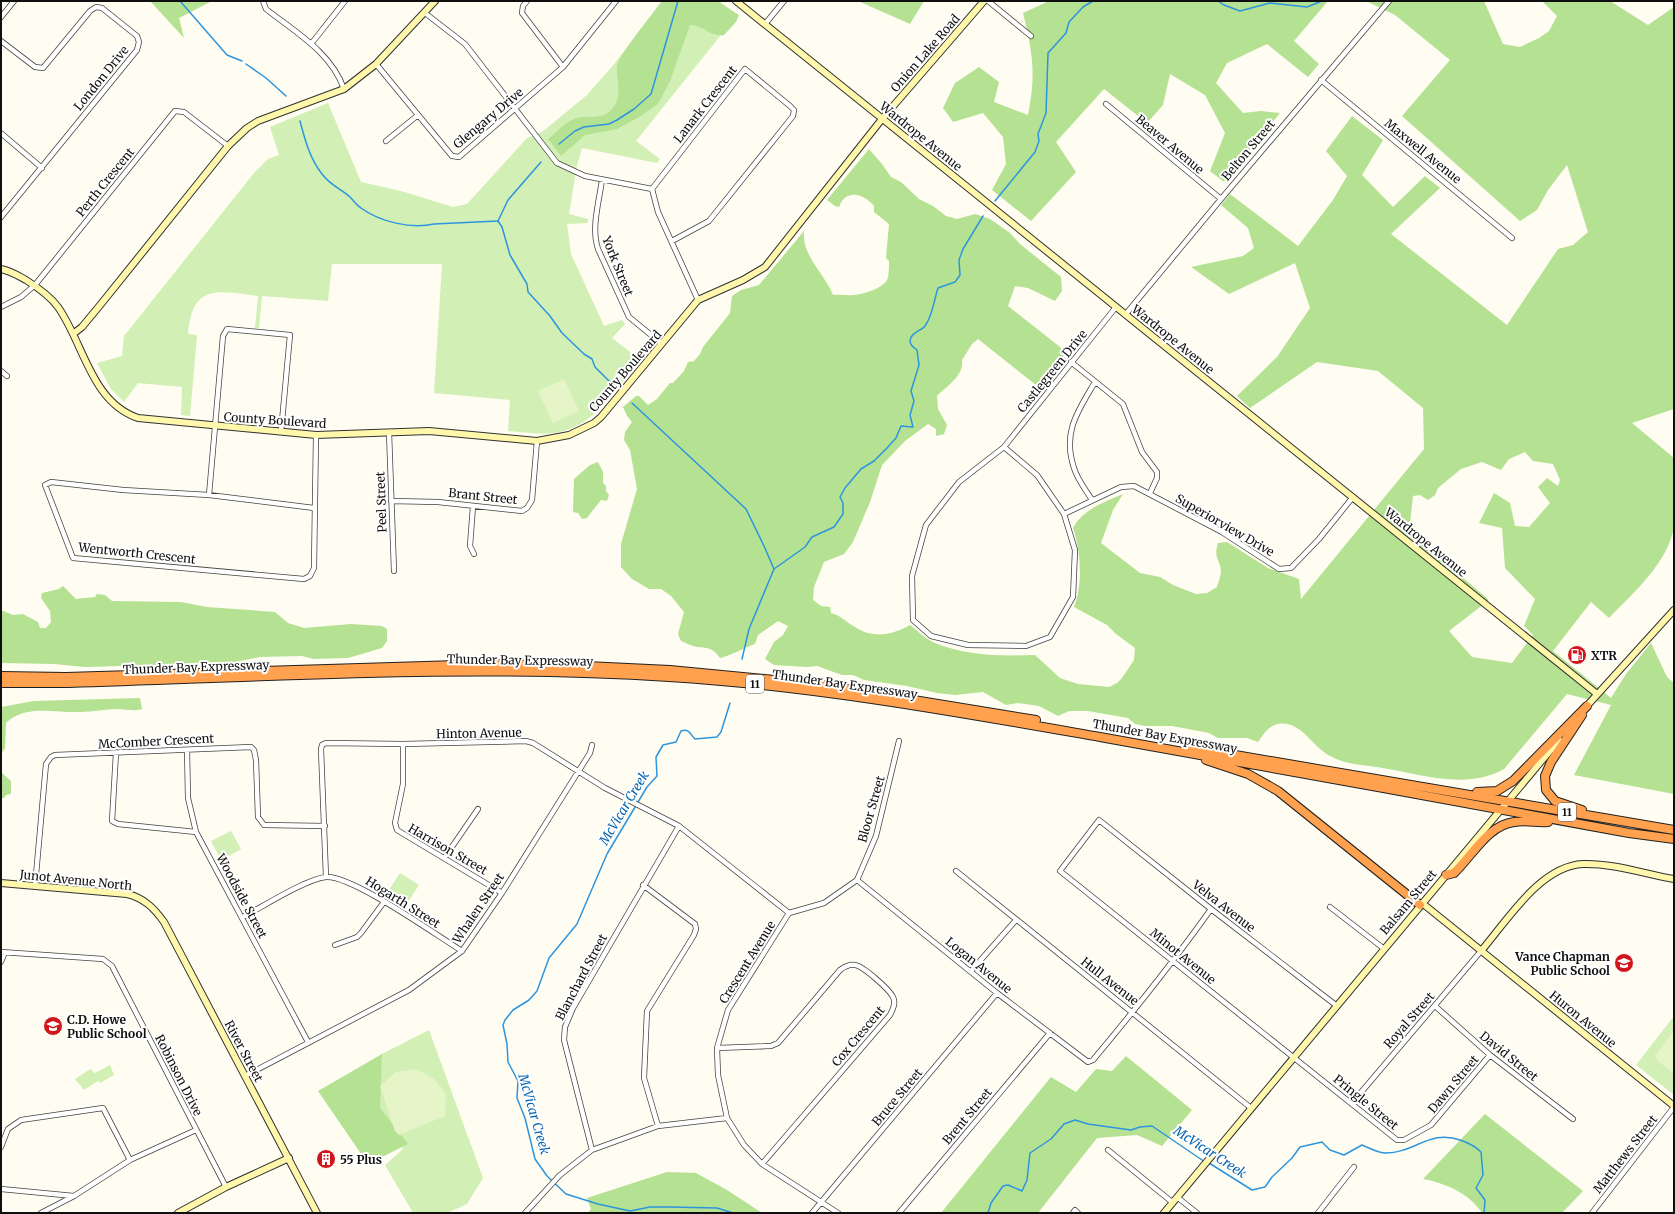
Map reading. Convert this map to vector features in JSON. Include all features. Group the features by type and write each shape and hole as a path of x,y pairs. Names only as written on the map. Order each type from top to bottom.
{"highway":[{"name":"Thunder Bay Expressway","path":"1,676 66,677 490,664 565,665 692,672 824,685 1674,830"},
{"name":"Thunder Bay Expressway","path":"1,683 69,683 492,670 564,671 671,677 815,690 1166,748 1561,821 1674,839"},
{"path":"1426,788 1484,793 1503,788 1513,781 1587,706"},
{"path":"1587,706 1551,762 1545,776 1546,790 1555,801 1627,823"},
{"path":"1166,748 1234,769 1272,787 1421,904"},
{"path":"1446,875 1454,873 1489,835 1504,824 1516,822 1561,821"}],"street":[{"path":"1,17 14,1"},
{"path":"263,1 266,9 328,58 344,88"},
{"path":"311,44 345,1"},
{"path":"73,334 82,327 101,304 228,146 247,128 258,121 344,88 376,64 435,1"},
{"path":"527,1 523,6 522,13 563,67"},
{"name":"Glengary Drive","path":"376,64 452,156 456,158 563,67 616,1"},
{"name":"Wardrope Avenue","path":"736,1 1597,694"},
{"path":"765,24 784,1"},
{"name":"Onion Lake Road","path":"882,119 984,1"},
{"path":"988,1 1031,36"},
{"name":"Belton Street","path":"1125,315 1321,80 1389,1"},
{"name":"London Drive","path":"1,41 35,67 43,68 90,10 96,7 102,8 136,36 139,42 138,50 1,217"},
{"path":"425,13 465,44 557,163 570,170 602,180 652,189 658,212 698,300"},
{"name":"Lanark Crescent","path":"652,189 745,69 794,110 794,116 708,221 672,241"},
{"name":"Maxwell Avenue","path":"1321,80 1512,238"},
{"name":"Beaver Avenue","path":"1106,104 1221,199"},
{"name":"Perth Crescent","path":"1,307 21,297 35,285 175,111 181,110 228,146"},
{"path":"386,142 418,115"},
{"name":"County Boulevard","path":"1,269 10,271 35,285 58,307 105,394 121,410 144,419 215,427 316,435 429,431 537,441 569,435 594,423 601,417 698,300 744,280 765,267 882,119"},
{"path":"2,134 42,168"},
{"name":"York Street","path":"602,180 595,230 595,240 598,250 629,317 662,344"},
{"name":"Castlegreen Drive","path":"1004,447 1037,475 1064,514 1075,550 1073,597 1050,637 1026,646 968,645 931,636 913,620 912,576 926,525 959,482 1004,447 1116,307"},
{"path":"209,495 223,336 230,329 290,335 281,432"},
{"path":"1071,362 1124,406 1140,447 1157,472 1157,478 1150,493"},
{"path":"1,371 7,376"},
{"path":"1092,500 1074,468 1069,436 1075,416 1095,382"},
{"name":"Peel Street","path":"388,432 394,571"},
{"name":"Wentworth Crescent","path":"314,508 209,495 123,490 51,482 45,485 73,558 304,580 310,576 314,568 316,435"},
{"name":"Brant Street","path":"391,501 438,502 522,511 527,508 532,500 537,441"},
{"name":"Superiorview Drive","path":"1064,514 1092,500 1126,486 1134,486 1150,493 1222,532 1279,569 1291,568 1319,540 1353,497"},
{"path":"473,506 470,546 474,554"},
{"name":"Balsam Street","path":"1164,1213 1506,801 1597,694 1673,614"},
{"name":"Hinton Avenue","path":"326,877 322,745 326,743 403,744 526,741 533,743 578,772 679,826 789,913"},
{"name":"Bloor Street","path":"857,880 876,836 899,741"},
{"name":"Harrison Street","path":"403,744 402,784 396,827 399,831 445,857 502,893"},
{"name":"Whalen Street","path":"245,1076 409,990 462,951 502,893 590,753 592,745"},
{"name":"McComber Crescent","path":"35,886 46,764 48,760 55,755 251,747 254,750 256,760 258,817 264,825 325,826"},
{"name":"Woodside Street","path":"186,750 188,797 196,832 243,917 308,1042"},
{"path":"116,753 112,822 118,824 196,832"},
{"path":"445,857 478,809"},
{"name":"Minot Avenue","path":"1099,820 1061,870 1293,1057"},
{"name":"Velva Avenue","path":"1099,820 1337,1006"},
{"name":"Blanchard Street","path":"592,1150 564,1040 565,1027 574,1008 643,885 679,826"},
{"path":"1481,951 1535,887 1550,874 1561,869 1578,864 1594,864 1674,879"},
{"name":"Hull Avenue","path":"956,871 1251,1108"},
{"path":"243,917 310,882 326,877"},
{"name":"Hogarth Street","path":"326,877 357,885 462,951"},
{"name":"Crescent Avenue","path":"838,1213 762,1164 744,1145 727,1118 718,1075 717,1048 728,1010 789,913 824,903 857,880"},
{"name":"Logan Avenue","path":"857,880 997,993 1088,1062 1092,1061 1133,1012"},
{"name":"Junot Avenue North","path":"1,883 127,895 147,903"},
{"path":"643,885 695,924 696,929 694,935 647,1011 644,1078 658,1126"},
{"path":"335,945 362,934 384,902"},
{"name":"River Street","path":"147,903 156,911 164,922 317,1213"},
{"name":"Huron Avenue","path":"1421,904 1674,1107"},
{"path":"1330,907 1383,948"},
{"path":"1133,1012 1174,961 1211,909"},
{"path":"971,971 1016,920"},
{"name":"Royal Street","path":"1352,1102 1481,951"},
{"path":"1,962 3,952"},
{"name":"Robinson Drive","path":"3,952 103,959 112,966 226,1187"},
{"name":"Cox Crescent","path":"717,1048 771,1046 778,1043 840,970 849,965 861,967 894,998 894,1007 890,1014 762,1164"},
{"name":"Bruce Street","path":"812,1213 997,993"},
{"name":"David Street","path":"1434,1006 1490,1055 1573,1119"},
{"name":"Brent Street","path":"899,1213 1050,1033"},
{"name":"Dawn Street","path":"1431,1126 1490,1055"},
{"name":"Pringle Street","path":"1293,1057 1352,1102 1397,1140 1404,1140 1431,1126"},
{"name":"Matthews Street","path":"1592,1213 1674,1107"},
{"path":"1,1146 8,1129 21,1120 103,1108 130,1160"},
{"path":"525,1213 560,1175 592,1150 658,1126 727,1118"},
{"path":"41,1213 74,1196 130,1160 196,1130"},
{"path":"1108,1150 1172,1202"},
{"path":"178,1213 226,1187 289,1158"},
{"path":"1318,1213 1354,1167"},
{"path":"1,1189 74,1196"},
{"path":"1177,1197 1197,1213"}],"green space":[{"path":"150,1 212,1 179,18 184,38"},
{"path":"662,1 719,1 737,15 636,141 660,159 657,163 582,148 577,165 569,214 588,219 588,223 567,224 571,254 604,326 622,320 625,324 612,338 634,355 630,360 636,365 601,407 580,424 568,430 548,434 508,431 510,400 434,393 442,264 332,264 328,301 262,296 259,328 255,328 258,296 219,292 210,294 201,298 195,306 188,334 197,335 190,416 181,415 182,387 138,383 124,402 111,389 97,363 122,356 124,336 254,173 268,159 279,155 270,127 328,103 361,182 401,191 453,207 467,204 527,138 542,132 587,95 615,63"},
{"path":"662,1 717,1 739,15 736,22 724,35 711,33 699,27 690,25 670,81 658,104 641,116 617,129 585,135 561,156 548,139 572,120 582,117 602,116 611,110 615,105 618,94 617,66 619,61 623,53"},
{"path":"858,1 924,1 910,24"},
{"path":"1049,1 1328,1 1294,41 1319,64 1308,77 1267,44 1227,63 1216,83 1243,113 1261,111 1280,113 1224,182 1210,171 1225,133 1205,95 1170,74 1163,105 1147,123 1104,89 1056,142 1076,172 1031,221 992,190 1006,164 1003,137 983,113 953,122 943,108 955,83 979,67 999,82 994,102 1028,115 1033,76 1031,52 1023,13"},
{"path":"1366,1 1484,1 1503,44 1520,47 1539,38 1549,31 1557,16 1542,1 1610,1 1648,25 1674,7 1674,409 1632,423 1674,458 1674,526 1671,539 1658,564 1629,598 1609,618 1591,602 1553,651 1611,698 1626,674 1651,643 1667,677 1674,683 1674,794 1574,775 1611,705 1567,694 1504,769 1474,779 1458,780 1425,776 1353,764 1335,759 1324,752 1300,730 1286,724 1274,725 1266,731 1258,742 1247,738 1218,738 1209,733 1172,726 1145,726 1135,724 1128,718 1088,711 1069,711 1058,716 1039,706 1018,703 1006,705 983,692 955,695 937,693 907,686 864,680 853,675 842,675 817,666 807,667 774,665 765,659 774,642 783,635 788,626 778,621 758,635 755,644 720,658 710,649 695,647 681,641 678,634 684,612 671,596 661,589 649,589 632,579 621,567 621,544 637,489 630,450 624,440 625,432 632,422 627,416 623,407 636,396 639,396 648,405 657,399 670,383 673,383 684,371 688,362 694,361 700,354 703,347 730,313 732,296 741,290 759,285 804,231 806,248 833,295 863,293 874,290 886,281 889,269 889,261 886,258 889,224 874,212 874,206 870,202 860,196 851,195 846,197 839,207 827,200 869,149 891,177 901,182 919,199 933,206 946,216 957,219 975,214 990,219 1010,233 1020,244 1061,277 1062,291 1055,301 1028,288 1015,286 1008,306 1060,347 1064,354 1061,364 1041,386 1036,385 978,339 972,344 962,360 962,366 958,376 937,396 938,409 947,425 944,434 936,436 936,429 928,424 905,441 882,465 870,502 853,542 844,554 824,562 814,587 813,600 821,606 830,607 831,613 841,617 862,631 883,634 897,631 910,625 928,639 947,647 972,653 1035,655 1060,678 1078,684 1109,687 1117,683 1122,678 1134,660 1135,648 1116,634 1107,625 1074,607 1079,588 1080,568 1078,547 1073,528 1077,521 1088,511 1123,494 1113,510 1101,543 1140,573 1160,577 1173,585 1196,594 1207,593 1217,587 1221,575 1216,552 1218,543 1227,542 1268,568 1299,579 1301,599 1424,449 1423,408 1378,371 1317,362 1250,408 1237,396 1277,357 1310,308 1295,263 1229,294 1191,267 1243,256 1254,248 1248,228 1221,205 1230,194 1298,246 1333,200 1347,176 1326,151 1352,116 1383,140 1362,175 1393,207 1425,176 1440,188 1391,234 1507,325 1558,249 1573,245 1588,232 1567,165 1548,190 1537,210 1520,221 1402,116 1450,60 1395,15","holes":["1525,452 1533,461 1553,464 1560,480 1558,486 1547,478 1538,487 1550,503 1529,527 1515,526 1510,503 1494,493 1479,523 1502,528 1505,568 1535,599 1524,626 1533,635 1512,663 1472,657 1449,631 1489,600 1409,532 1413,496 1420,495 1428,500 1435,495 1438,488 1461,469 1482,462 1501,470 1509,459"]},
{"path":"564,379 579,411 553,423 538,391"},
{"path":"598,462 603,472 603,483 606,486 606,491 609,495 607,501 601,500 587,518 582,519 578,513 573,512 574,479 590,465"},
{"path":"63,586 76,599 95,597 97,594 105,595 112,601 181,602 207,607 275,612 288,623 304,628 351,624 382,626 387,629 387,641 382,648 348,658 314,659 302,656 260,657 230,663 85,667 54,664 1,663 1,610 13,615 23,614 38,622 40,628 46,628 51,622 50,611 41,598 42,593 59,589"},
{"path":"140,698 142,709 139,710 112,709 90,712 31,711 22,713 6,723 5,748 1,754 1,707 34,701"},
{"path":"1,755 2,773 11,781 11,794 6,795 4,798 1,798"},
{"path":"231,831 241,849 221,860 211,841"},
{"path":"400,873 419,885 406,905 387,893"},
{"path":"1674,1016 1674,1095 1636,1065"},
{"path":"429,1030 483,1178 467,1204 447,1213 413,1213 385,1165 403,1149 377,1108 380,1055"},
{"path":"1674,1030 1674,1074 1658,1061 1655,1056"},
{"path":"382,1054 380,1108 408,1144 368,1164 318,1091"},
{"path":"1126,1056 1192,1110 1162,1146 1137,1135 1097,1138 1038,1213 941,1213 1051,1077 1076,1092 1096,1069 1112,1071"},
{"path":"110,1065 114,1075 100,1083 98,1081 84,1090 75,1079 90,1069 95,1073"},
{"path":"416,1069 434,1079 446,1094 445,1116 399,1135 395,1131 380,1086 396,1072"},
{"path":"1485,1114 1583,1191 1562,1213 1482,1213 1477,1206 1456,1190 1440,1183 1423,1179"},
{"path":"667,1172 696,1173 727,1190 762,1213 588,1213 591,1209 587,1198"}],"waterway":[{"path":"180,1 227,55 242,61"},
{"path":"559,144 575,131 584,127 609,124 617,120 634,109 651,94 678,1"},
{"name":"McVicar Creek","path":"995,201 1035,152 1039,141 1038,134 1046,113 1048,53 1066,33 1069,22 1083,7 1093,1"},
{"name":"McVicar Creek","path":"1218,1 1240,11 1270,3 1307,7 1322,1"},
{"path":"246,64 266,78 286,96"},
{"path":"300,121 311,156 322,174 332,184 350,197 358,206 369,213 386,221 416,226 498,221"},
{"path":"498,221 508,200 541,162"},
{"name":"McVicar Creek","path":"742,659 749,629 774,569 805,547 812,537 834,527 843,514 843,503 840,497 845,488 861,469 874,461 887,448 896,438 901,426 913,427 910,415 914,401 911,391 919,365 917,350 911,344 910,338 928,322 938,288 955,282 960,275 959,260 963,249 983,216"},
{"path":"498,221 502,227 510,255 527,284 528,292 550,316 562,333 584,354 592,359 595,367 611,383"},
{"path":"632,403 746,509 774,569"},
{"name":"McVicar Creek","path":"730,703 721,732 717,737 695,739 689,732 684,730 681,731 676,742 663,745 656,757 657,776 647,787 607,854 577,924 549,958 537,991 529,1000 513,1010 503,1025 507,1044 508,1062 518,1081 517,1098 525,1118 535,1159 547,1176 566,1194 598,1204 630,1211 650,1207 670,1207 717,1208 733,1213"},
{"name":"McVicar Creek","path":"988,1213 991,1203 1003,1186 1008,1185 1022,1191 1027,1180 1030,1153 1051,1139 1064,1124 1075,1120 1088,1124 1131,1130 1140,1127 1152,1126 1205,1162"},
{"name":"McVicar Creek","path":"1209,1163 1252,1190 1265,1187 1272,1177 1292,1158 1300,1147 1322,1142 1330,1150 1344,1155 1362,1145 1386,1153 1396,1152 1431,1139 1450,1137 1469,1144 1481,1152 1483,1175 1476,1188 1485,1200 1484,1213"}],"place":[{"name":"XTR","path":"1577,655"},
{"name":"Vance Chapman Public School","path":"1624,963"},
{"name":"C.D. Howe Public School","path":"53,1026"},
{"name":"55 Plus","path":"326,1159"}]}
